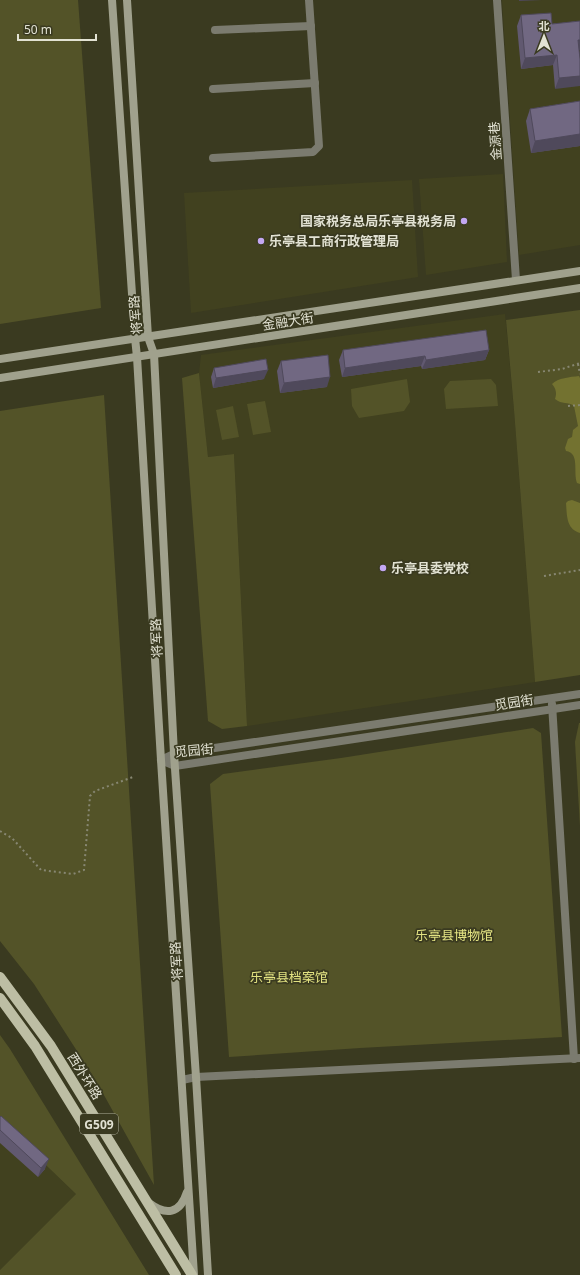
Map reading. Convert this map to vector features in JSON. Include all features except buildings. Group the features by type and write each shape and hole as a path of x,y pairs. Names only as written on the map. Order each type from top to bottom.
{"main road":[{"name":"将军路","path":"112,0 137,357 161,760 189,1188 193,1275"},
{"name":"将军路","path":"127,0 148,337 154,354 174,754 208,1275"},
{"name":"金融大街","path":"0,359 580,271"},
{"name":"金融大街","path":"0,378 580,288"},
{"name":"西外环路","path":"0,977 51,1046 193,1275"},
{"name":"西外环路","path":"0,998 35,1046 176,1275"},
{"path":"146,1201 158,1210 173,1210 184,1200 189,1188"}],"street":[{"path":"213,158 313,152 319,146 310,0"},
{"name":"金源巷","path":"498,0 516,280"},
{"path":"215,30 311,26"},
{"path":"213,89 315,84"},
{"name":"觅园街","path":"161,760 174,754 580,694"},
{"path":"182,1080 196,1077 577,1058 551,698"},
{"name":"觅园街","path":"161,760 175,766 580,705"}],"path":[{"path":"538,372 562,369 579,364 580,374"},
{"path":"568,406 580,405"},
{"path":"544,576 580,570"},
{"path":"0,831 12,838 41,870 73,874 84,870 90,796 94,791 133,777"}],"shaded area":[{"path":"502,0 580,0 580,245 519,255"},
{"name":"国家税务总局乐亭县税务局","path":"503,174 507,262 426,275 419,179"},
{"name":"乐亭县工商行政管理局","path":"412,180 418,277 191,313 184,193"},
{"name":"乐亭县委党校","path":"505,314 535,682 247,726 234,454 208,457 199,373 201,355"},
{"path":"579,376 580,484 577,483 576,479 575,459 570,452 566,451 565,448 568,439 572,437 573,430 578,426 574,406 555,399 556,391 552,384 561,379"},
{"path":"572,500 580,503 580,533 572,528 568,521 566,503"},
{"path":"0,1121 76,1194 0,1270"}],"green space":[{"path":"0,0 78,0 101,308 0,324"},
{"path":"580,310 580,675 535,682 506,320"},
{"path":"199,373 208,457 234,454 247,726 222,729 208,721 182,378"},
{"path":"407,379 410,402 404,411 359,418 352,406 351,389"},
{"path":"491,379 496,385 498,406 446,409 444,389 450,381"},
{"path":"104,395 154,1185 95,1079 34,984 0,941 0,411"},
{"path":"265,401 271,432 253,435 247,404"},
{"path":"233,406 239,437 222,440 216,410"},
{"path":"580,723 580,826 575,742"},
{"name":"乐亭县博物馆","path":"533,728 541,733 562,1037 229,1057 210,784 223,774 341,758"},
{"path":"0,1035 149,1275 0,1275 0,1270 76,1194 0,1121"}],"place":[{"name":"国家税务总局乐亭县税务局","path":"464,221"},
{"name":"乐亭县工商行政管理局","path":"261,241"},
{"name":"乐亭县委党校","path":"383,568"}],"park label":[{"name":"乐亭县档案馆","path":"289,977"}]}
